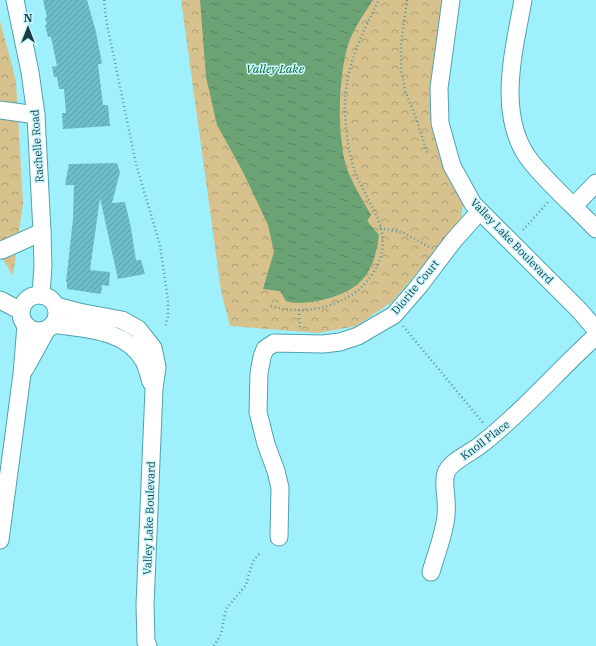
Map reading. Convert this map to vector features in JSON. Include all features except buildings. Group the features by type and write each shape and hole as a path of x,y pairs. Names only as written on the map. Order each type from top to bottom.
{"street":[{"name":"Rachelle Road","path":"15,0 30,72 36,115 43,266 41,294"},
{"name":"Valley Lake Boulevard","path":"451,0 439,88 440,123 452,166 473,204 580,311 596,330"},
{"path":"523,0 509,94 511,117 518,140 531,162 596,229"},
{"path":"0,110 36,115"},
{"path":"574,206 596,183"},
{"name":"Diorite Court","path":"279,536 280,488 276,471 266,444 258,412 259,373 265,349 274,343 323,344 340,342 358,336 394,315 419,286 454,240 480,211"},
{"path":"2,250 42,232"},
{"path":"0,540 22,374 23,305 30,297 41,294 50,298 56,306 57,316 22,374"},
{"path":"0,300 24,318 36,330 49,327"},
{"name":"Valley Lake Boulevard","path":"56,306 122,320 138,329 153,348 157,367 154,389 145,605 146,642 148,646"},
{"path":"117,337 127,323"},
{"name":"Valley Lake Boulevard","path":"49,327 59,325 106,332 123,340 134,348 144,361 154,389"},
{"name":"Knoll Place","path":"431,572 445,519 445,483 446,474 449,468 454,463 479,447 502,428 530,402 570,359 596,336"}],"path":[{"path":"104,0 110,39 136,164 160,245 168,300 168,316 165,327"},
{"path":"270,306 280,309 314,309 341,301 351,296 370,279 381,256 384,241 374,209 358,178 351,158 345,105 346,90 355,48 379,0"},
{"path":"407,0 401,44 401,68 405,91 415,115 428,155"},
{"path":"523,230 552,199"},
{"path":"380,228 404,234 431,248"},
{"path":"299,310 300,331"},
{"path":"403,326 484,424"},
{"path":"214,646 221,634 226,609 246,585 253,561 261,552"}],"green space":[{"path":"181,0 443,0 433,99 463,203 461,221 392,302 356,326 318,333 230,326 221,291"},
{"path":"0,21 16,81 23,203 13,276 0,255"}],"water":[{"name":"Valley Lake","path":"200,0 373,0 362,16 348,45 342,73 340,122 343,152 348,172 371,215 367,221 379,235 377,248 370,269 358,284 339,295 326,299 301,303 286,301 280,291 263,289 274,252 268,225 243,172 217,125 206,77"}]}
